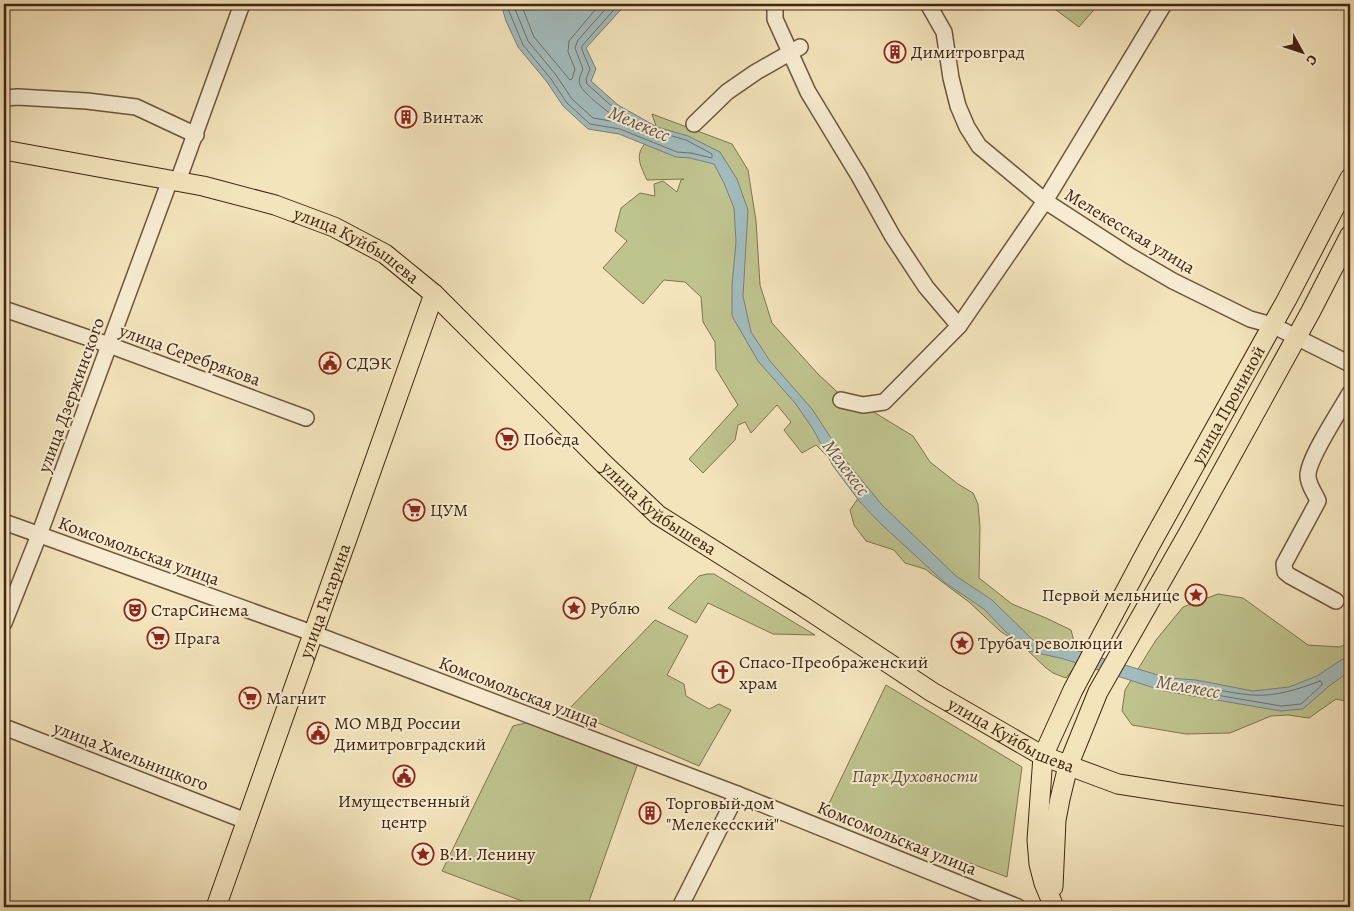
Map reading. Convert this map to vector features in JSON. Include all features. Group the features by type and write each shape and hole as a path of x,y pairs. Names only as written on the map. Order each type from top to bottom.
{"main road":[{"name":"улица Куйбышева","path":"4,150 203,186 274,205 334,227 385,254 434,294 606,466 658,514 801,605 932,692 1042,756 1118,784 1176,794 1350,817"},
{"name":"улица Прониной","path":"1042,756 1078,682 1149,547 1272,325 1350,178"},
{"name":"улица Прониной","path":"1054,906 1053,863 1056,820 1068,766 1098,692 1193,526 1350,235"},
{"name":"улица Гагарина","path":"216,907 434,294"},
{"path":"1042,756 1038,840 1044,883 1054,906"}],"street":[{"name":"улица Дзержинского","path":"4,623 174,181 196,134 242,4"},
{"path":"775,4 775,18 795,49 808,92 859,176 893,237 926,287 959,326"},
{"path":"841,400 862,405 884,402 959,326 1045,201 980,146 967,127 958,106 953,87 944,32 928,4"},
{"name":"Мелекесская улица","path":"1164,4 1045,201 1130,256 1173,281 1250,319 1272,325 1350,364"},
{"path":"694,124 727,92 795,49"},
{"path":"4,98 18,97 87,101 136,107 196,134"},
{"name":"улица Серебрякова","path":"4,309 110,345 306,418"},
{"path":"1336,601 1290,576 1285,572 1284,564 1318,501 1309,483 1309,465 1350,393"},
{"name":"Комсомольская улица","path":"4,522 312,633 737,794 1018,907"},
{"name":"улица Хмельницкого","path":"4,727 246,820"},
{"path":"680,907 737,794"}],"green space":[{"path":"1048,4 1099,4 1079,27"},
{"path":"652,114 732,144 748,170 756,221 760,285 772,323 818,374 847,401 872,411 913,436 930,462 973,493 978,504 980,527 979,578 1012,604 1071,630 1074,641 1081,650 1074,668 1066,678 1053,673 1045,667 1023,646 1000,631 969,602 925,569 905,563 894,550 866,541 854,525 850,510 859,497 841,470 816,445 802,453 784,430 791,422 777,405 751,433 745,422 738,425 735,440 703,473 689,459 738,405 716,369 715,342 703,322 701,297 685,282 664,280 643,304 603,268 627,241 615,231 621,208 640,193 655,196 654,184 663,181 677,192 681,180 684,179 647,180 639,157 642,147 657,129"},
{"path":"714,574 815,635 773,634 708,603 696,623 668,608 699,576"},
{"path":"1218,594 1243,598 1308,645 1340,647 1350,642 1350,702 1336,699 1309,718 1288,715 1271,716 1230,733 1186,734 1132,725 1122,711 1125,690 1156,640 1183,607"},
{"path":"655,620 688,636 667,675 684,684 686,696 709,709 719,704 731,710 699,766 568,710"},
{"name":"Парк Духовности","path":"886,685 1022,767 1007,877 862,823 825,812"},
{"path":"529,722 638,763 587,907 538,907 442,871 513,726"}],"water":[{"name":"Мелекесс","path":"501,4 626,4 586,48 596,69 591,81 618,105 657,127 688,136 720,152 737,179 748,210 743,296 751,332 770,361 812,409 846,461 882,505 956,576 992,600 1034,641 1068,648 1168,678 1196,680 1253,691 1289,687 1317,676 1350,656 1350,671 1329,686 1303,709 1281,711 1164,691 1064,659 1029,651 1005,631 984,609 944,582 860,502 833,466 813,429 795,403 758,361 732,316 732,285 736,242 734,208 714,164 690,158 676,157 619,134 588,129 563,106 547,82 518,47 506,21"}],"place":[{"name":"Димитровград","path":"895,52"},
{"name":"Винтаж","path":"406,117"},
{"name":"СДЭК","path":"330,363"},
{"name":"Победа","path":"507,439"},
{"name":"ЦУМ","path":"414,510"},
{"name":"Первой мельнице","path":"1196,595"},
{"name":"Рублю","path":"574,608"},
{"name":"СтарСинема","path":"135,610"},
{"name":"Прага","path":"158,638"},
{"name":"Трубач революции","path":"962,643"},
{"name":"Спасо-Преображенский храм","path":"723,672"},
{"name":"Магнит","path":"250,698"},
{"name":"МО МВД России Димитровградский","path":"318,733"},
{"name":"Имущественный центр","path":"404,776"},
{"name":"Торговый дом \"Мелекесский\"","path":"650,813"},
{"name":"В.И. Ленину","path":"423,854"}]}
